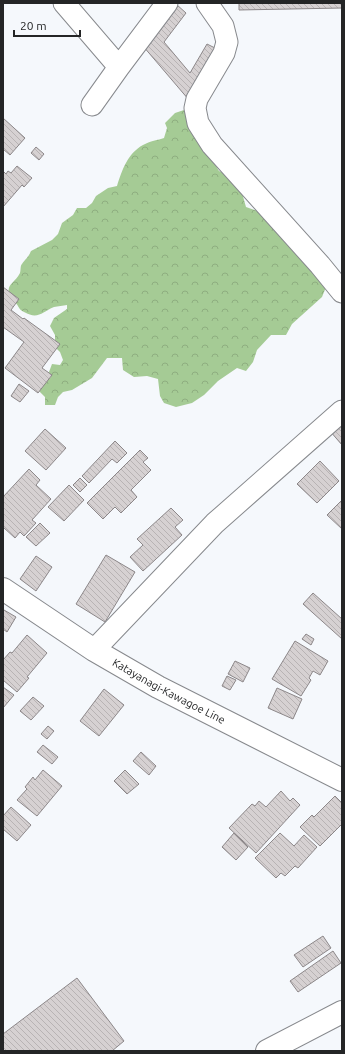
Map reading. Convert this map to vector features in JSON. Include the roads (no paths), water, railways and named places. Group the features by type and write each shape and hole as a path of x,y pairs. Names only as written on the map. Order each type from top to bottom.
{"main road":[{"name":"Katayanagi-Kawagoe Line","path":"3,590 94,650 158,687 342,780"},
{"path":"267,1051 342,1012"}],"street":[{"path":"64,3 119,67"},
{"path":"207,3 223,26 227,42 224,53 197,99 194,108 198,123 212,145 342,292"},
{"path":"92,105 119,67 158,6"},
{"path":"94,650 215,523 342,411"}]}
